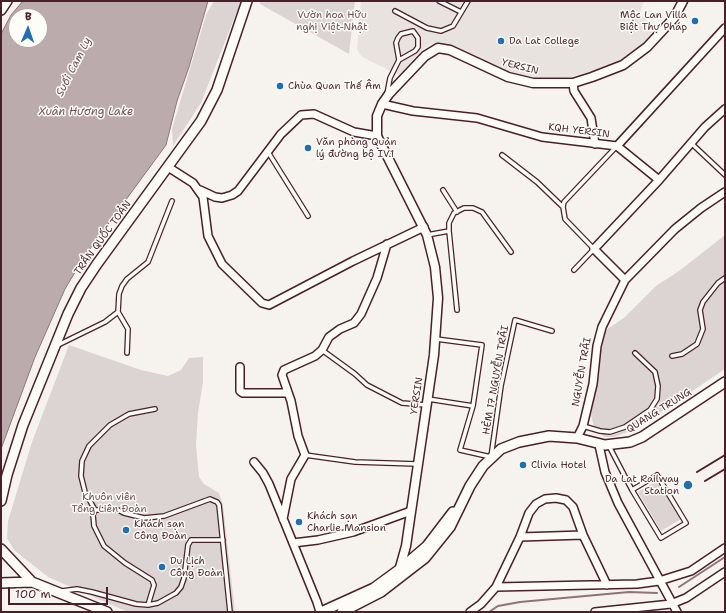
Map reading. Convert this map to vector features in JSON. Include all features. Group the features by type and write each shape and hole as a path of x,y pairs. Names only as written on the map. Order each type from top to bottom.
{"main road":[{"path":"1,10 7,1"},
{"name":"TRẦN QUỐC TOẢN","path":"1,501 7,475 23,425 55,346 81,288 200,121 217,90 247,1"},
{"name":"QUANG TRUNG","path":"577,438 599,445 609,446 630,442 642,437 725,382"},
{"path":"390,586 425,558 434,548 455,518 462,501 477,474 491,457 501,449 519,442 549,436 577,438"},
{"path":"320,612 374,588 400,569 427,546 462,501"},
{"path":"1,549 32,582 53,592 106,612"},
{"path":"1,582 32,582"},
{"name":"YERSIN","path":"342,612 390,586"}],"street":[{"name":"YERSIN","path":"390,586 400,569 411,511 436,339 438,298 433,252 424,226 383,151 377,136 377,116 382,104 425,56 438,48 450,50 508,77 533,83 573,83 592,77 623,64 637,55 674,18 683,1"},
{"name":"KQH YERSIN","path":"382,104 412,111 472,117 542,137 617,146 725,28"},
{"path":"573,83 574,91 591,118 595,144"},
{"path":"625,280 594,249 659,180 691,143 725,109"},
{"path":"198,189 215,198 222,198 232,195 243,185 290,124 297,117 306,114 314,114 354,132 377,136"},
{"path":"617,146 659,180"},
{"path":"168,167 192,183 203,197 207,218 208,236 222,264 262,303 269,305 424,226"},
{"name":"NGUYỄN TRÃI","path":"577,438 583,426 593,384 596,346 602,327 625,280 675,229 701,208 725,192"},
{"path":"284,519 291,479 305,456 296,430 288,393 282,375 284,370 315,356 322,350 328,337 340,329 354,323 361,314 377,278 387,244"},
{"path":"240,367 240,391 242,393 288,393"},
{"path":"599,445 606,472 618,503 671,604 677,612"},
{"path":"254,462 263,472 284,519 320,612"},
{"path":"470,612 481,604 496,587 520,537 529,513 536,504 545,500 556,498 566,500 573,507 583,535 607,585"},
{"path":"293,543 318,540 353,532 411,511"},
{"path":"520,537 583,535"},
{"path":"496,587 637,584 659,581 691,571 725,548"},
{"path":"595,612 671,604 686,598 725,572"}],"lane":[{"path":"439,1 460,12"},
{"path":"395,11 435,31 447,30 453,26 460,12 468,1"},
{"path":"399,60 396,43 398,38 401,34 413,31 417,23"},
{"path":"387,97 390,78 399,60 416,51 418,47 418,38 413,31"},
{"path":"691,143 725,175"},
{"path":"563,207 567,197 617,146"},
{"path":"268,152 308,216"},
{"path":"502,155 536,182 563,207 566,219 594,249 574,270"},
{"path":"442,190 457,212"},
{"path":"127,353 128,329 118,312 119,294 127,279 148,262 172,201"},
{"path":"457,310 449,223 457,212 464,208 473,208 482,212 511,252"},
{"path":"427,235 449,232"},
{"path":"672,356 682,354 697,344 703,329 700,310 703,302 718,283 725,278"},
{"path":"55,346 105,322 118,312"},
{"name":"HẺM 17 NGUYỄN TRÃI","path":"491,457 501,386 515,320 552,331"},
{"path":"436,339 482,345 474,406 460,450 491,457"},
{"path":"322,350 355,374 367,385 402,403 427,402 474,406"},
{"path":"583,426 610,432 625,427 650,410 657,399 658,386 655,372 635,353"},
{"path":"148,605 154,585 152,580 125,563 104,546 94,526 93,515 95,510 85,492 81,476 82,461 89,446 110,425 129,414 155,409"},
{"path":"609,446 632,490 661,538 686,523 657,475 632,490"},
{"path":"305,456 355,462 417,464"},
{"path":"95,510 118,510 144,518 164,516 210,499 217,502 219,505 230,612"},
{"path":"53,592 77,590 92,592 136,604 148,605 166,599 181,587 184,578 188,546 191,540 223,540"}],"shaded area":[{"name":"Da Lat College","path":"361,1 644,1 639,15 651,23 655,30 641,46 616,63 598,70 570,77 532,77 515,74 482,61 449,44 440,42 433,43 425,47 399,75 362,57 357,50"}],"green space":[{"path":"214,1 241,1 201,103 173,146 172,129 206,15"},
{"name":"Vườn hoa Hữu nghị Việt-Nhật","path":"261,1 355,1 349,54 260,4"},
{"path":"725,235 725,369 636,429 614,437 604,437 594,427 591,415 599,372 602,342 606,330 625,317 656,286 679,271"},
{"name":"Khuôn viên Tổng Liên Đoàn","path":"69,345 141,370 168,376 181,370 189,358 203,357 203,382 198,413 196,445 199,477 204,484 219,493 223,505 235,612 128,612 48,577 14,550 7,538 8,521 32,442"},
{"path":"658,480 681,519 661,531 638,492"}],"water":[{"name":"Xuân Hương Lake","path":"23,1 208,1 189,67 177,101 166,145 84,257 65,289 35,357 1,449 1,34 8,21 8,48 48,48 48,8 17,8"}],"waterway":[{"path":"679,587 725,557"},
{"path":"489,612 498,606 520,602 629,592 657,593"}],"railway":[{"path":"697,472 725,455"},
{"path":"705,481 725,469"}],"place":[{"name":"Mộc Lan Villa Biệt Thự Pháp","path":"695,21"},
{"name":"Da Lat College","path":"501,41"},
{"name":"Chùa Quan Thế Âm","path":"280,86"},
{"name":"Văn phòng Quản lý đường bộ IV.1","path":"308,148"},
{"name":"Clivia Hotel","path":"523,465"},
{"name":"Da Lat Railway Station","path":"688,485"},
{"name":"Khách sạn Charlie Mansion","path":"299,522"},
{"name":"Khách sạn Công Đoàn","path":"126,530"},
{"name":"Du Lịch Công Đoàn","path":"162,567"}],"water label":[{"name":"Suối Cam Ly","path":"74,67"}]}
